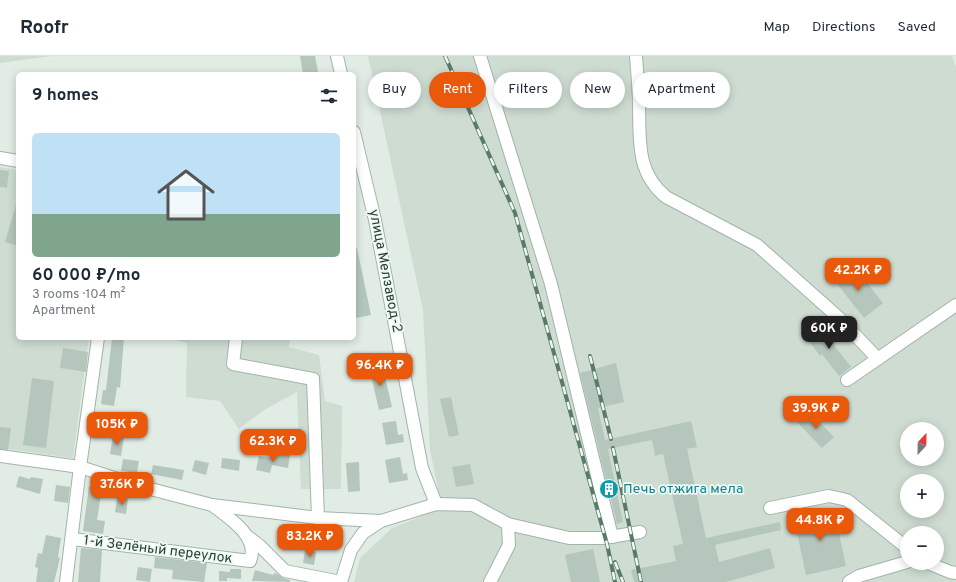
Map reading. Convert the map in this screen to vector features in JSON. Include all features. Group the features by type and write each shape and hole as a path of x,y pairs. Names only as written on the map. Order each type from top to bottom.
{"street":[{"path":"337,56 341,72"},
{"path":"480,56 551,284 612,537"},
{"path":"636,56 639,150 646,171 655,188 673,201 757,245 838,317 878,359"},
{"name":"улица Мелзавод-2","path":"356,140 375,220 422,468 436,504"},
{"path":"0,158 16,161"},
{"path":"847,380 950,313 956,305"},
{"path":"66,582 98,340"},
{"path":"236,340 233,364 312,379 318,518"},
{"path":"0,456 80,467 139,486 212,505 318,518 381,521"},
{"path":"770,508 829,496 847,500 900,542"},
{"path":"212,505 233,521 246,536 260,546 285,571 341,582 350,550 363,533 381,521 436,504 473,505 508,524 570,538 612,537 640,532"},
{"path":"490,582 509,545 508,524"},
{"name":"1-й Зелёный переулок","path":"72,539 250,561 253,555 250,542 246,536"},
{"path":"849,582 859,576 900,564"},
{"path":"944,570 956,573"}],"shaded area":[{"path":"0,56 52,56 0,63"},
{"path":"368,56 952,56 956,67 956,582 354,582 360,558 392,528 442,508 430,450 423,310 379,108 421,108 421,72 371,72"},
{"path":"0,167 16,170 16,340 89,340 73,458 0,448"},
{"path":"173,340 290,340 289,347 319,355 325,401 342,406 341,489 301,489 297,392 264,410 239,429 220,401 186,397 187,343"}],"building":[{"path":"300,56 315,56 318,72 303,72"},
{"path":"0,170 9,171 7,188 0,187"},
{"path":"16,205 16,245 5,242"},
{"path":"356,248 357,248 371,315 356,318"},
{"path":"853,265 883,303 864,318 834,280"},
{"path":"824,326 836,343 834,345 851,367 839,376 822,354 820,356 807,338"},
{"path":"112,340 124,340 120,388 117,387 114,406 101,404 103,390 106,390"},
{"path":"63,348 88,352 86,372 60,368"},
{"name":"Печь отжига мела","path":"616,363 624,402 598,408 605,440 691,421 697,447 687,449 706,538 780,522 781,530 715,545 719,562 770,548 775,568 726,582 634,582 631,570 676,561 673,546 683,544 663,454 655,456 652,440 608,449 623,522 617,524 580,373"},
{"path":"382,364 392,407 379,410 369,367"},
{"path":"32,378 54,381 46,448 23,445"},
{"path":"451,397 459,435 449,437 440,399"},
{"path":"809,411 834,437 822,448 797,422"},
{"path":"396,421 398,435 403,434 404,442 386,445 382,423"},
{"path":"0,427 11,428 8,450 0,449"},
{"path":"113,436 124,438 121,456 110,454"},
{"path":"276,453 290,455 288,468 272,465 270,473 256,470 259,456 275,459"},
{"path":"400,457 403,474 407,473 408,480 389,483 385,460"},
{"path":"222,458 240,460 239,471 221,468"},
{"path":"123,459 139,461 137,473 121,471"},
{"path":"195,460 209,463 206,475 192,471"},
{"path":"359,462 360,491 348,492 346,463"},
{"path":"470,464 474,484 456,487 452,467"},
{"path":"153,465 184,470 182,480 151,474"},
{"path":"19,476 30,479 31,477 43,479 40,494 16,487"},
{"path":"56,485 70,487 68,503 54,501"},
{"path":"89,486 102,488 97,520 105,521 103,534 83,531"},
{"path":"117,498 128,499 126,514 115,512"},
{"path":"834,510 846,566 806,575 794,519"},
{"path":"46,535 61,538 58,557 60,558 54,582 36,582 38,568 35,567 38,553 42,554"},
{"path":"81,548 102,550 100,582 78,582"},
{"path":"593,549 600,582 571,582 565,555"},
{"path":"305,550 316,552 314,565 303,563"},
{"path":"155,557 207,563 204,582 172,579 173,570 154,568"},
{"path":"138,567 152,569 150,582 136,580"},
{"path":"230,569 241,569 241,579 227,578 227,581 219,581 219,571 230,572"},
{"path":"255,570 273,575 274,573 277,574 290,580 290,582 252,581"}],"railway":[{"path":"445,56 515,213 607,544 615,582"},
{"path":"590,356 611,439"},
{"path":"613,448 641,582"},
{"path":"615,562 623,582"}],"place":[{"name":"Печь отжига мела","path":"609,489"}]}
